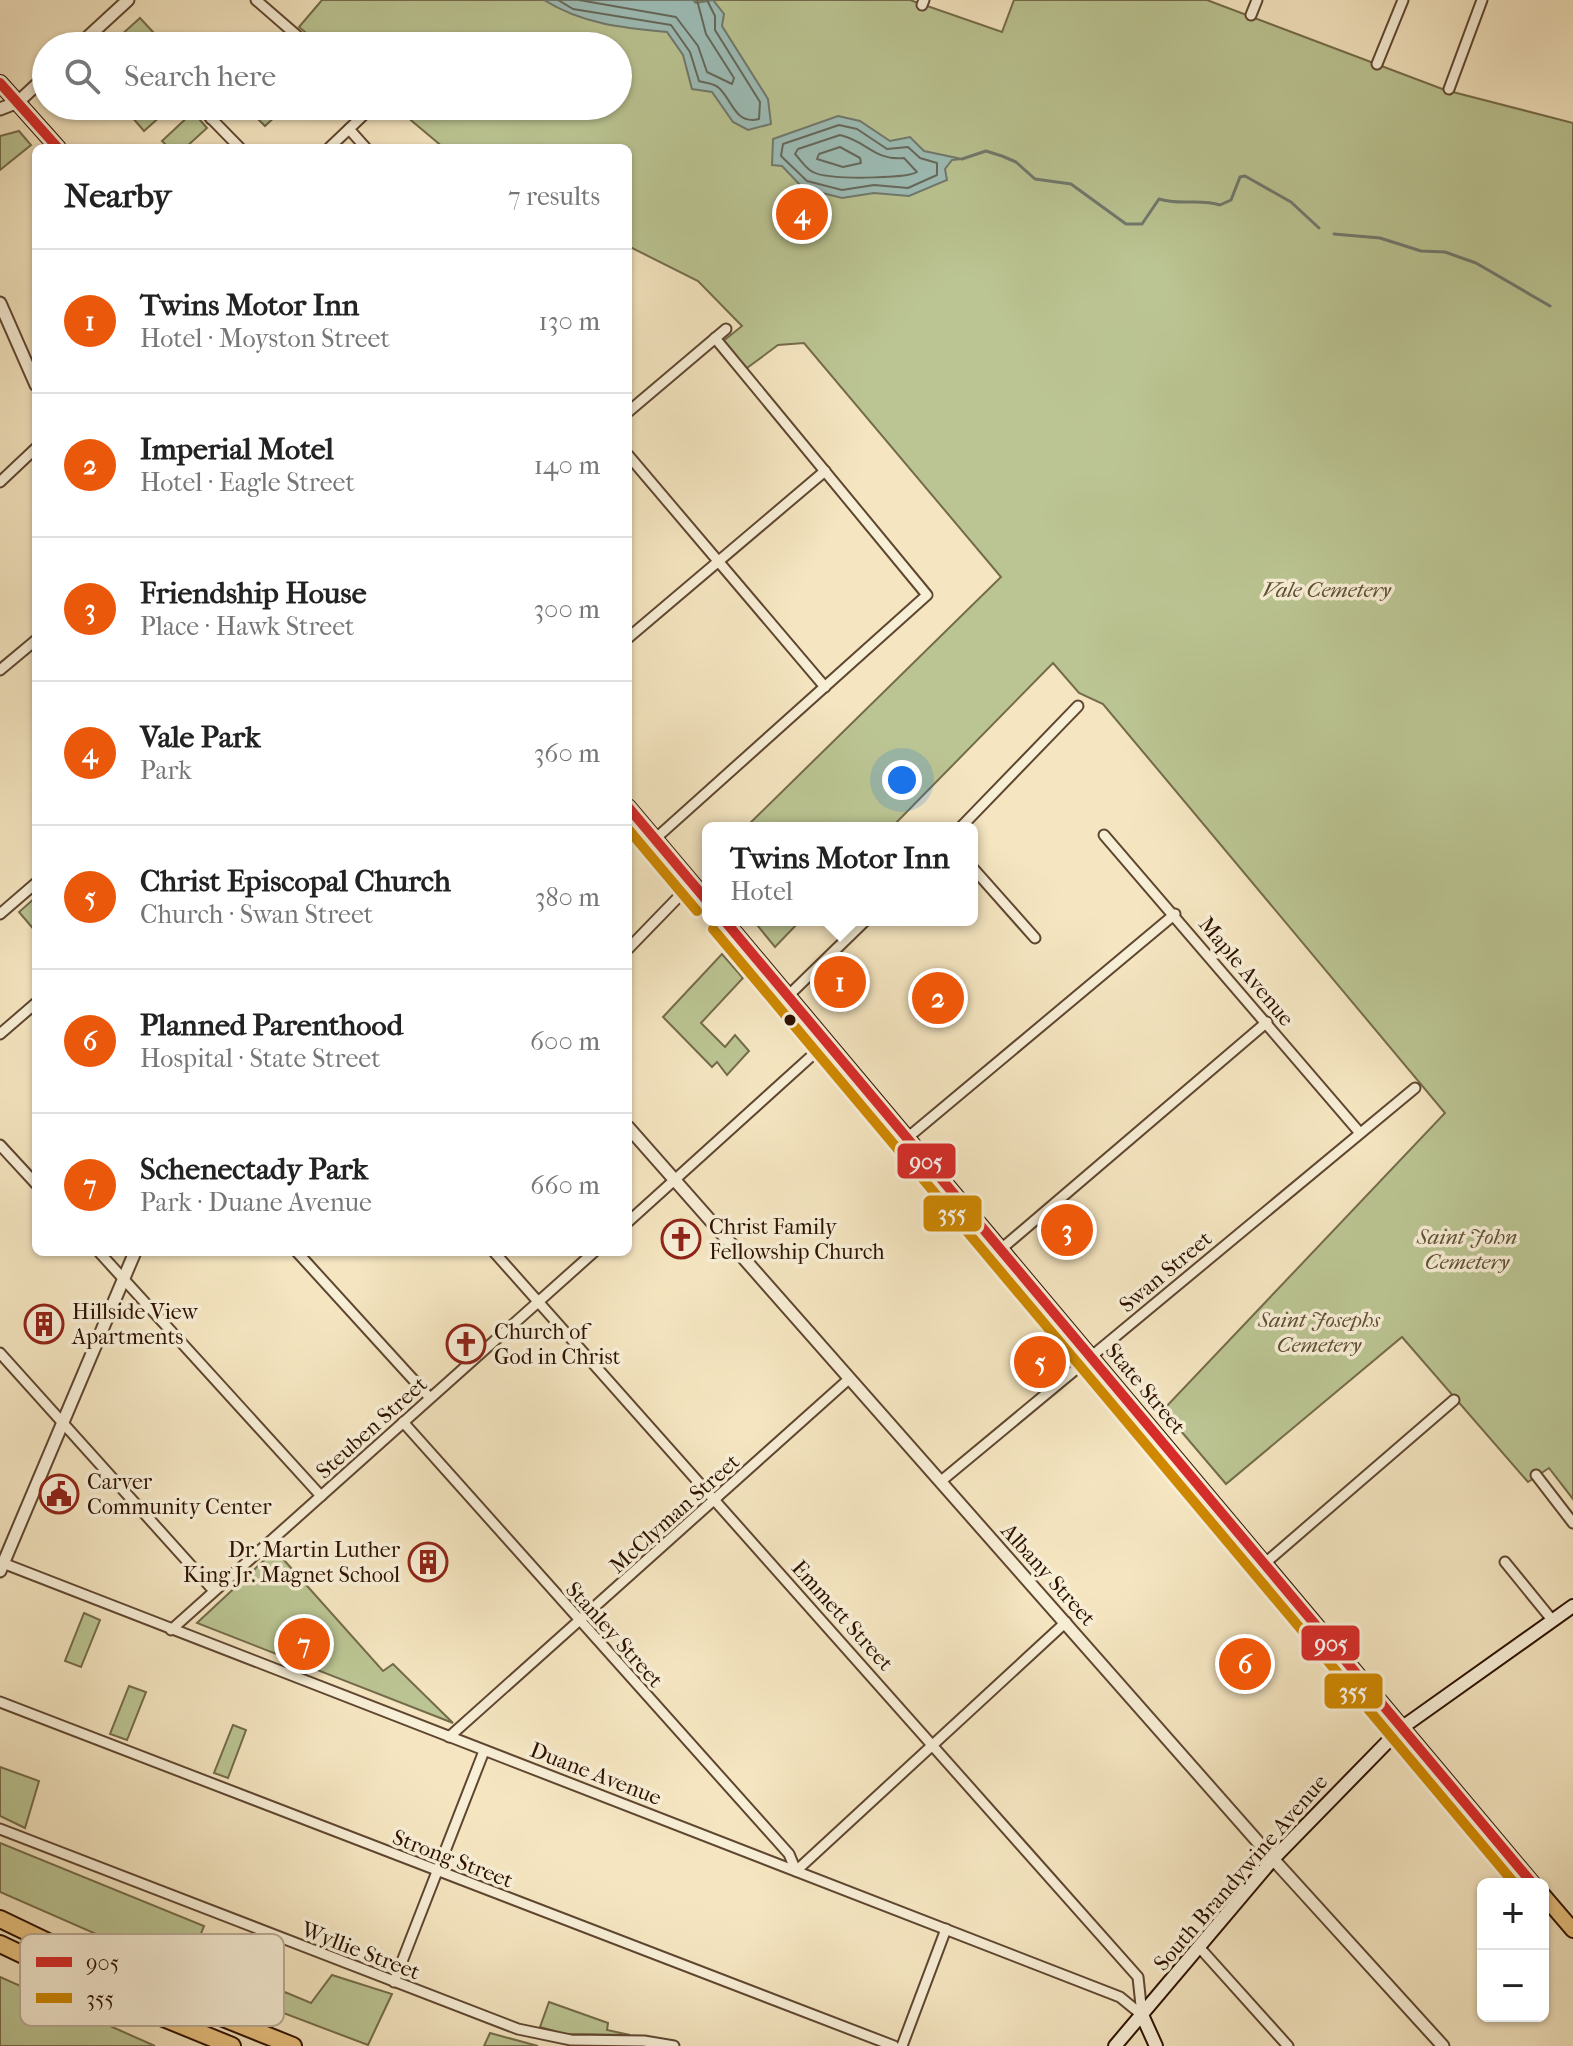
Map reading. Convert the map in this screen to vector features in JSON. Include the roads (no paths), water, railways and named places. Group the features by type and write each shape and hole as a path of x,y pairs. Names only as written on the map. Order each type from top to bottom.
{"highway":[{"path":"0,1919 31,1934"},
{"path":"0,1944 20,1953"},
{"path":"183,2026 227,2044"},
{"path":"243,2026 293,2046"}],"main road":[{"path":"0,83 32,118"},
{"path":"34,120 55,144"},
{"path":"632,812 702,895"},
{"name":"State Street","path":"729,926 1528,1878"},
{"name":"South Brandywine Avenue","path":"1115,2046 1273,1859 1400,1729 1573,1606"},
{"path":"1549,1901 1570,1922"},
{"path":"1142,2015 1156,2046"}],"street":[{"path":"93,32 128,0"},
{"path":"256,0 293,32"},
{"path":"1251,15 1257,0"},
{"path":"1377,64 1403,0"},
{"path":"1449,89 1482,0"},
{"path":"0,109 18,102 32,89"},
{"path":"212,120 236,144"},
{"path":"333,144 358,120"},
{"path":"349,129 362,144"},
{"path":"0,303 4,327 32,378"},
{"path":"632,409 726,329"},
{"path":"655,839 927,595 715,338"},
{"path":"0,482 32,452"},
{"path":"632,460 825,687"},
{"path":"632,635 825,471"},
{"path":"0,670 32,643"},
{"path":"966,822 1078,706"},
{"name":"Maple Avenue","path":"1104,835 1360,1133"},
{"path":"978,874 1035,938"},
{"path":"632,945 692,883"},
{"path":"0,914 32,886"},
{"path":"906,1139 1175,914"},
{"path":"788,996 860,926"},
{"path":"0,1034 32,1007"},
{"path":"1000,1250 1267,1022"},
{"path":"632,1218 827,1042"},
{"name":"Swan Street","path":"940,1482 1415,1088"},
{"name":"Albany Street","path":"632,1131 1273,1859 1443,2046"},
{"path":"0,1145 32,1180"},
{"path":"103,1256 321,1496"},
{"path":"1,1566 133,1256"},
{"path":"301,1256 430,1398"},
{"name":"Emmett Street","path":"498,1256 934,1743 1138,1977 1142,2015"},
{"name":"Steuben Street","path":"171,1630 590,1256"},
{"path":"0,1353 214,1591"},
{"name":"McClyman Street","path":"449,1737 850,1378"},
{"path":"1264,1564 1454,1400"},
{"name":"Stanley Street","path":"403,1422 789,1854 796,1871"},
{"path":"1536,1475 1573,1523"},
{"path":"1505,1562 1553,1621"},
{"name":"Duane Avenue","path":"1,1566 1120,1997 1142,2015"},
{"path":"796,1871 1066,1622"},
{"name":"Strong Street","path":"0,1702 894,2046"},
{"path":"394,1982 484,1751"},
{"name":"Wyllie Street","path":"0,1829 270,1934"},
{"path":"902,2046 946,1929"},
{"name":"Wyllie Street","path":"284,1939 518,2029 571,2040 644,2041 674,2046"},
{"path":"1199,1947 1288,2046"}],"water":[{"path":"544,0 693,0 696,3 713,0 724,14 722,26 768,99 771,124 748,130 733,122 712,92 692,89 683,55 667,32 588,20"},
{"path":"838,116 860,121 890,141 910,137 924,151 962,159 952,160 945,169 947,180 909,196 874,193 842,198 803,188 782,166 772,165 773,139"}],"waterway":[{"path":"962,159 986,151 1002,156 1016,162 1035,179 1071,184 1126,224 1142,224 1159,199 1220,205 1231,200 1240,177 1245,176 1291,202 1319,228"},
{"path":"1334,234 1380,238 1421,251 1445,252 1476,263 1550,306"}],"place":[{"name":"Vale Park","path":"802,214"},
{"name":"Twins Motor Inn","path":"840,982"},
{"name":"Imperial Motel","path":"938,998"},
{"name":"Friendship House","path":"1067,1230"},
{"name":"Christ Family Fellowship Church","path":"681,1239"},
{"name":"Hillside View Apartments","path":"44,1324"},
{"name":"Church of God in Christ","path":"466,1344"},
{"name":"Christ Episcopal Church","path":"1040,1362"},
{"name":"Carver Community Center","path":"59,1494"},
{"name":"Dr. Martin Luther King Jr. Magnet School","path":"428,1562"},
{"name":"Schenectady Park","path":"304,1644"},
{"name":"Planned Parenthood","path":"1245,1664"}],"park label":[{"name":"Vale Cemetery","path":"1327,589"},
{"name":"Saint John Cemetery","path":"1467,1248"},
{"name":"Saint Josephs Cemetery","path":"1319,1332"}]}
